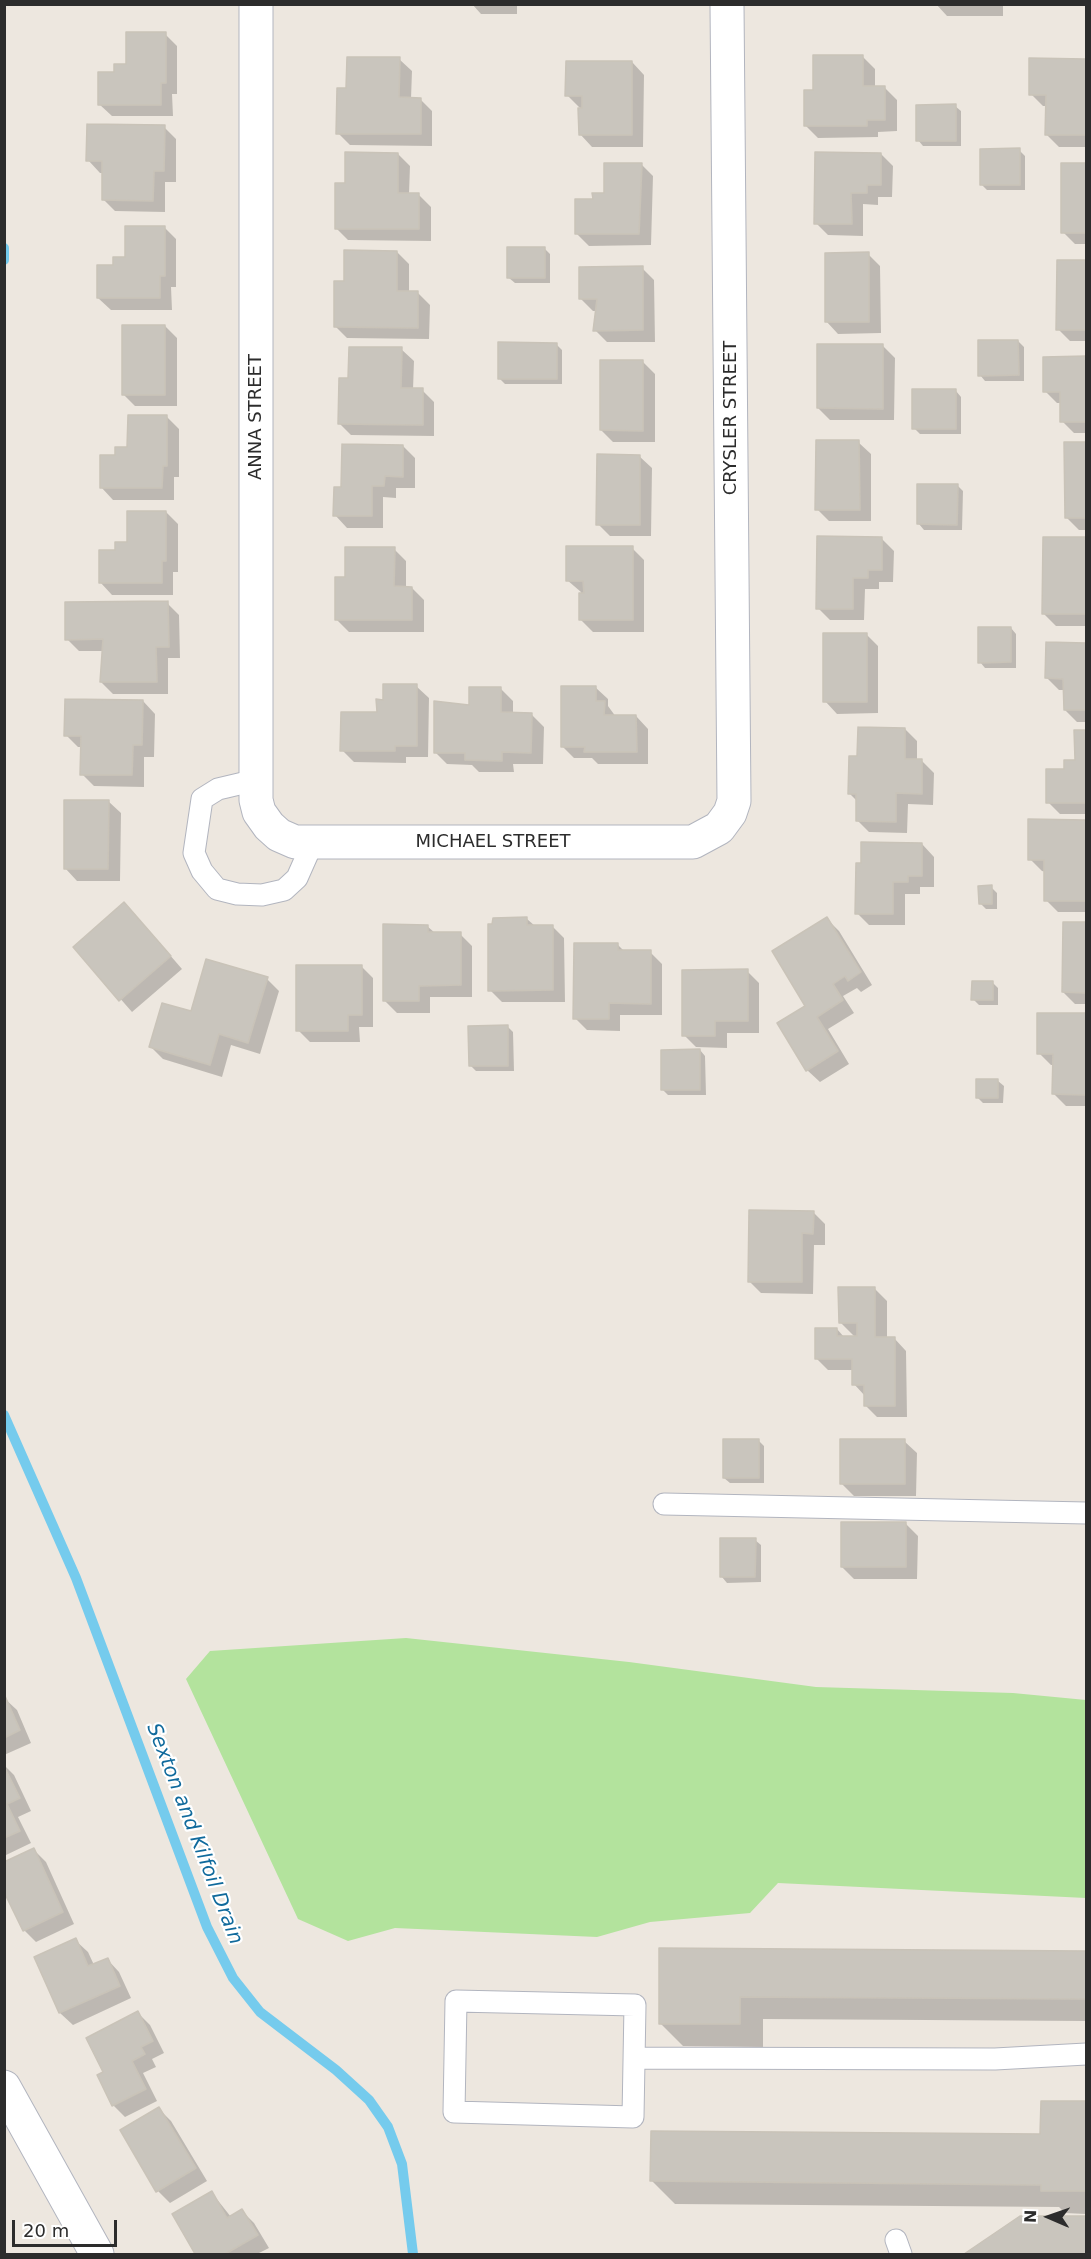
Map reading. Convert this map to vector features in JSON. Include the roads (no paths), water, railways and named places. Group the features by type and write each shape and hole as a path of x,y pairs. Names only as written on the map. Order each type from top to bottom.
{"street":[{"name":"ANNA STREET","path":"256,4 256,800 259,812 269,826"},
{"name":"CRYSLER STREET","path":"719,828 730,813 734,801 727,4"},
{"name":"MICHAEL STREET","path":"269,826 279,835 295,842 693,842 719,828"},
{"path":"4,2087 96,2254"}],"lane":[{"path":"256,780 218,789 202,799 194,853 202,871 217,889 237,894 262,895 284,890 297,878 313,842"},
{"path":"664,1504 1086,1513"},
{"path":"456,2001 635,2005 635,2058 633,2117 454,2112 456,2001"},
{"path":"635,2058 996,2060 1086,2054"}],"waterway":[{"name":"Sexton and Kilfoil Drain","path":"4,248 4,260"},
{"name":"Sexton and Kilfoil Drain","path":"4,1415 76,1578 207,1927 233,1978 260,2012 336,2070 369,2100 388,2127 402,2164 413,2254"}]}
